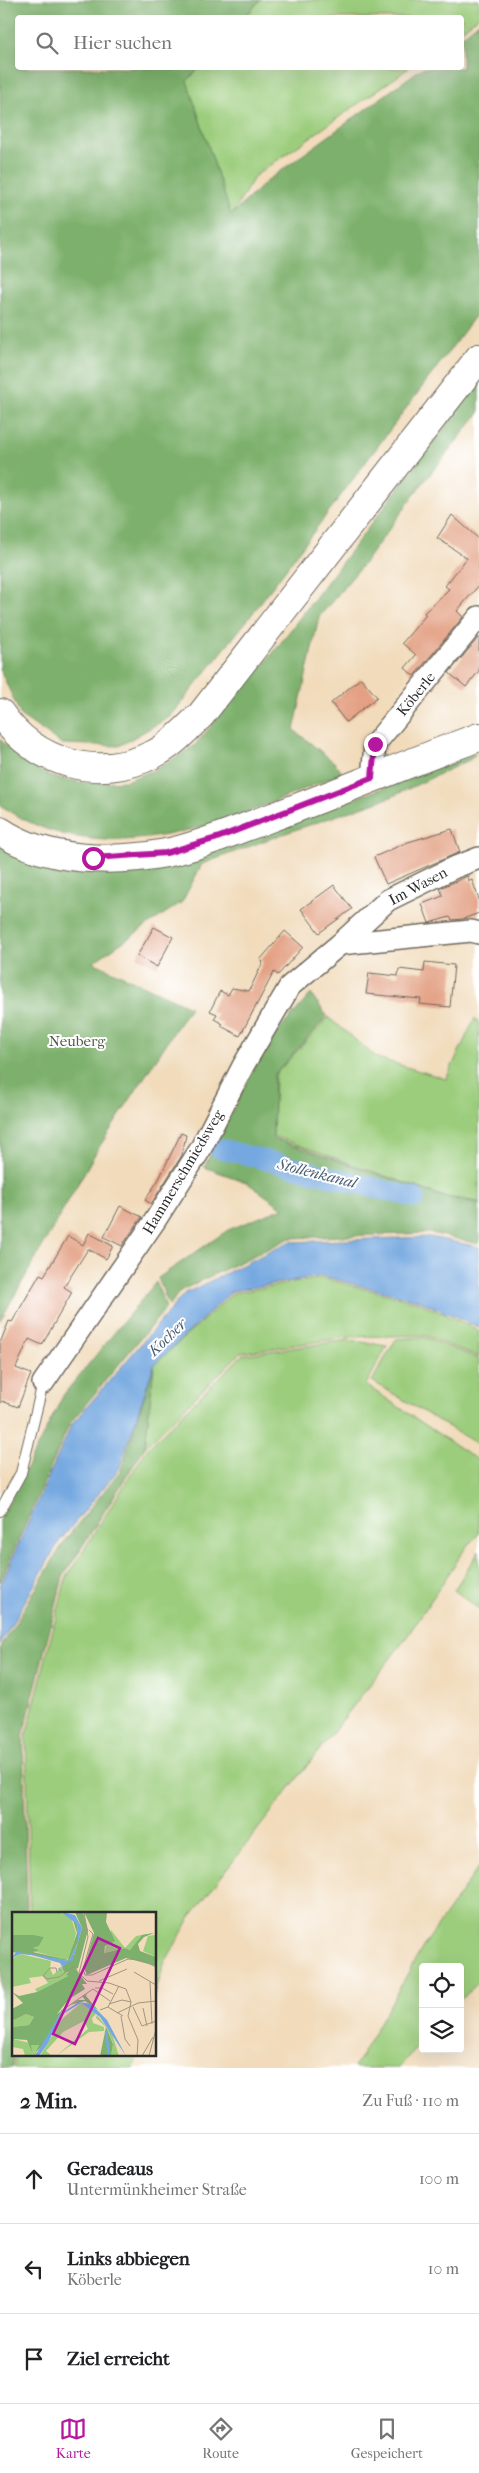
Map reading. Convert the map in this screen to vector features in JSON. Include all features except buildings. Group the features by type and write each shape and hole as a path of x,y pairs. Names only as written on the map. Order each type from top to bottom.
{"main road":[{"path":"0,713 14,732 34,749 56,760 80,767 106,768 134,763 156,753 178,737 202,715 479,358"},
{"path":"0,831 28,846 62,854 93,858 166,853 217,838 479,736"}],"street":[{"name":"Köberle","path":"372,778 375,744 479,616"},
{"name":"Im Wasen","path":"340,944 388,900 453,868 479,858"},
{"path":"340,944 471,931 479,933"},
{"name":"Hammerschmiedsweg","path":"43,1383 154,1222 200,1150 243,1066 290,986 340,944"}],"lane":[{"name":"Hammerschmiedsweg","path":"0,1511 21,1473 43,1383"}],"green space":[{"path":"0,0 260,0 246,15 15,15 15,70 197,70 187,81 231,215 267,181 419,70 464,70 464,34 479,22 479,311 249,618 171,716 119,746 62,744 21,716 0,669"},
{"path":"260,0 479,0 479,16 464,28 464,15 248,15"},
{"path":"197,70 406,70 255,176 231,216 187,81"},
{"path":"479,382 479,413 420,487 365,562 319,617 294,730 335,763 342,773 259,808 216,823 171,834 127,840 83,838 41,827 0,805 0,739 16,756 51,777 86,783 125,781 157,769 194,746 273,653"},
{"name":"Neuberg","path":"476,753 471,759 391,797 202,864 182,902 93,962 190,1007 96,1152 0,1321 0,843 206,854"},
{"path":"311,994 327,1016 274,1075 273,1138 443,1197 479,1203 479,1244 431,1233 290,1238 180,1291 169,1306 158,1278 228,1230 283,1208 246,1182 204,1167 266,1045"},
{"path":"328,1017 377,1058 446,1079 475,1018 479,1023 479,1202 442,1196 273,1136 275,1075"},
{"path":"322,1278 418,1302 479,1330 479,1357 424,1335 349,1337 240,1353 145,1447 154,1365 233,1293"},
{"path":"156,1282 166,1308 70,1423 0,1582 0,1520 64,1394"},
{"path":"424,1337 479,1359 479,1445 372,1381 396,1339"},
{"path":"349,1340 387,1346 366,1385 479,1461 479,1534 467,1546 406,1638 193,1913 164,1964 156,1992 156,1912 30,1912 26,1736 66,1578 147,1449 242,1355"},
{"path":"154,1365 145,1447 63,1577 23,1736 27,1906 26,1912 12,1912 13,2056 12,2068 0,2068 2,1921 0,1904 0,1649 65,1540 121,1470"},
{"path":"479,1551 479,1609 454,1590"},
{"path":"479,1867 479,1982 464,1996 464,1963 419,1963 419,2044 399,2068 354,2068 423,1947"},
{"path":"16,2056 136,2056 133,2068 14,2068"}],"water":[{"name":"Kocher","path":"430,1237 479,1247 479,1327 418,1300 322,1276 232,1291 154,1365 119,1469 59,1542 0,1645 0,1586 72,1424 184,1294 289,1242"}],"waterway":[{"name":"Stollenkanal","path":"218,1148 415,1198"}],"route":[{"path":"93,858 166,853 217,838 372,778 375,744"}]}
